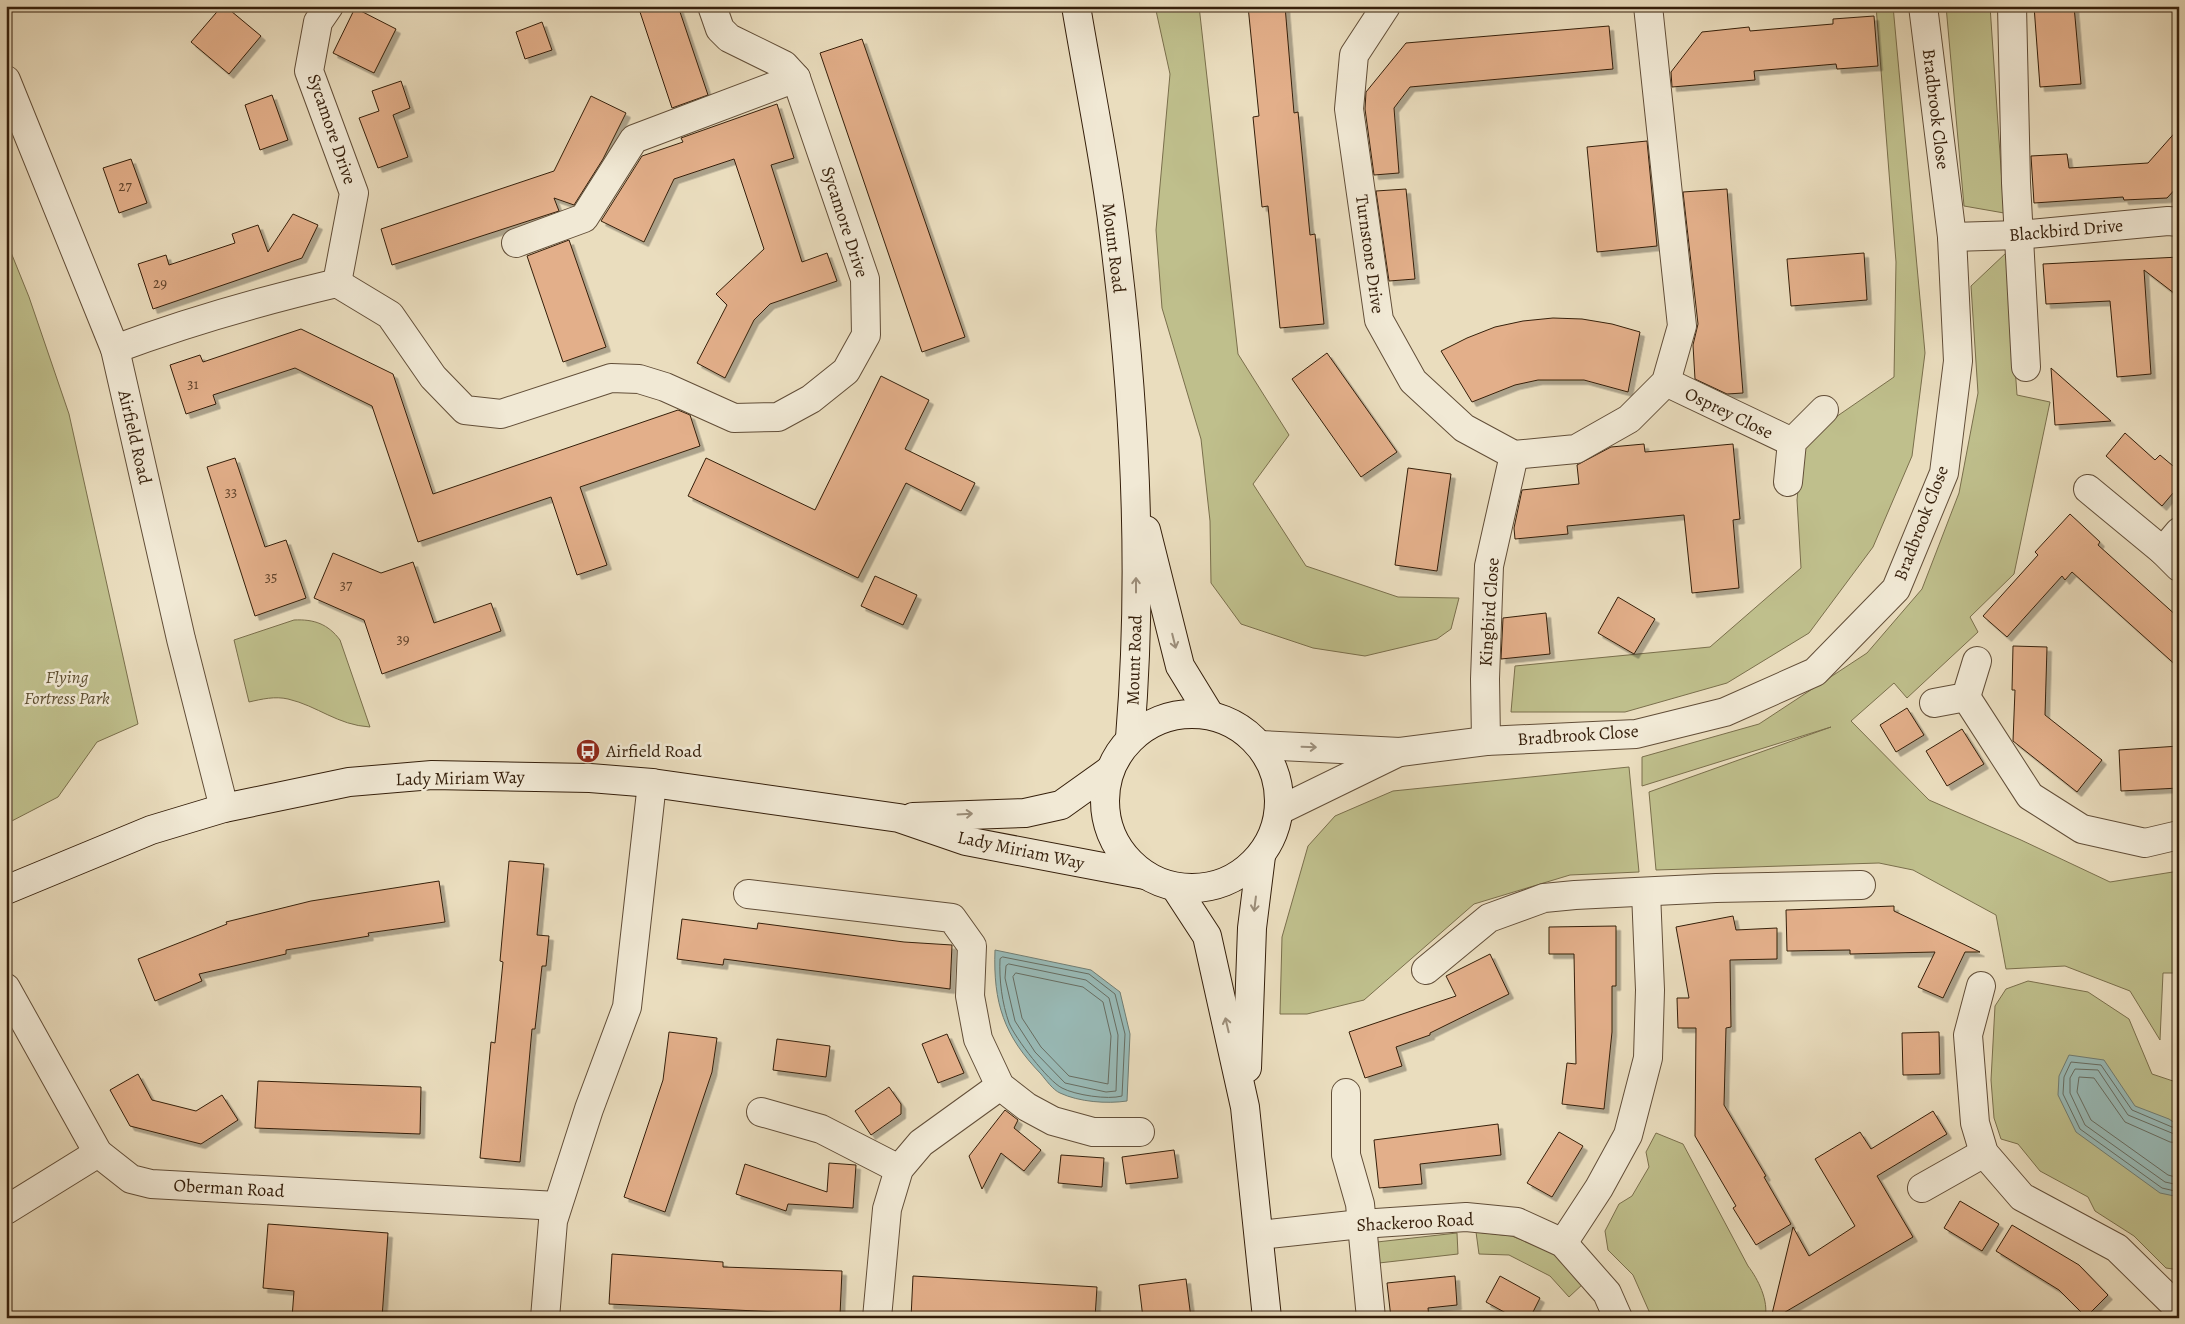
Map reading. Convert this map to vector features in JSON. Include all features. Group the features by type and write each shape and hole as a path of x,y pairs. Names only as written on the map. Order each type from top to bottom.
{"street":[{"name":"Sycamore Drive","path":"329,6 318,22 309,71 354,193 336,283 390,315 433,377 465,410 501,414 611,378 639,379 665,387 734,418 778,417 811,399 846,371 866,335 865,279 796,78 784,65 729,38 720,29 712,6"},
{"name":"Mount Road","path":"1076,6 1117,259 1136,492 1135,678 1130,738"},
{"name":"Turnstone Drive","path":"1386,6 1354,55 1349,108 1379,320 1413,381 1464,428 1514,455"},
{"path":"1514,455 1576,449 1629,420 1666,382 1682,326 1648,6"},
{"name":"Bradbrook Close","path":"1260,745 1400,752 1486,741 1636,734 1725,712 1815,672 1896,589 1944,473 1958,361 1952,237 1923,6"},
{"path":"2012,6 2019,235 2026,368"},
{"path":"516,243 584,218 634,139 796,78"},
{"name":"Airfield Road","path":"6,80 115,349 181,639 224,808"},
{"name":"Blackbird Drive","path":"1952,237 2019,235 2179,222"},
{"path":"115,349 153,334 253,304 336,283"},
{"name":"Osprey Close","path":"1666,382 1792,442"},
{"name":"Osprey Close","path":"1788,482 1792,442 1824,410"},
{"name":"Kingbird Close","path":"1486,741 1485,679 1489,566 1514,455"},
{"path":"2088,489 2174,550"},
{"name":"Mount Road","path":"1136,492 1180,666 1210,715"},
{"path":"1977,661 1966,697 2030,796 2082,829 2144,843 2179,835"},
{"path":"1934,703 1966,697"},
{"path":"1182,714 1210,715 1238,726 1260,745 1272,765 1279,787 1280,810 1274,834 1261,856 1236,877 1207,888 1175,887 1145,875 1127,860 1114,840 1106,818 1104,794 1110,770 1118,753 1130,738 1154,722 1182,714"},
{"name":"Bradbrook Close","path":"1280,810 1400,752"},
{"name":"Lady Miriam Way","path":"6,890 151,830 224,808 349,782 432,775 590,778 652,783 899,818 1025,813 1062,805 1110,770"},
{"path":"545,1318 555,1213 589,1109 627,1007 652,783"},
{"name":"Lady Miriam Way","path":"899,818 966,841 1145,875"},
{"path":"1245,1107 1252,928 1261,856"},
{"path":"1426,970 1489,918 1535,902 1575,895 1861,885"},
{"path":"1175,887 1207,936 1245,1107 1260,1235 1267,1318"},
{"path":"1563,1243 1599,1188 1628,1135 1648,1058 1650,990 1646,892"},
{"path":"748,894 952,918 972,946 970,996 977,1030 1000,1086 1027,1107 1053,1121 1093,1132 1140,1132"},
{"path":"1981,986 1968,1035 1975,1123 1984,1153 2022,1197 2117,1248 2168,1306"},
{"name":"Oberman Road","path":"6,988 98,1153 131,1179 151,1184 555,1213"},
{"path":"877,1318 887,1209 899,1169 920,1143 1000,1086"},
{"path":"1346,1093 1346,1155 1360,1204 1371,1318"},
{"path":"760,1112 821,1129 899,1169"},
{"path":"6,1210 98,1153"},
{"path":"1922,1188 1984,1153"},
{"name":"Shackeroo Road","path":"1260,1235 1361,1224 1466,1217 1517,1222 1563,1243 1607,1293 1618,1318"}],"green space":[{"path":"1155,6 1199,6 1238,354 1289,435 1253,484 1306,566 1398,597 1459,598 1451,629 1437,639 1365,656 1313,648 1241,624 1211,583 1210,521 1201,439 1162,308 1156,230 1170,74"},
{"path":"1876,6 1893,6 1925,353 1912,456 1873,547 1809,633 1727,683 1625,712 1511,712 1515,666 1710,647 1801,568 1797,500 1802,450 1833,419 1894,377 1896,262"},
{"path":"1946,6 1990,6 2004,213 1964,206"},
{"name":"Flying Fortress Park","path":"6,240 29,297 69,414 138,724 97,742 58,797 6,824"},
{"path":"2007,252 2017,395 2050,402 2014,574 1970,617 1978,632 1907,698 1894,683 1851,721 1929,800 2021,840 2110,882 2179,871 2179,973 2163,973 2160,1040 2130,991 2065,966 2006,969 1996,915 1913,870 1879,863 1656,870 1649,792 1831,727 1642,786 1642,757 1759,724 1867,653 1922,589 1959,493 1978,393 1971,286"},
{"path":"294,620 308,620 325,626 340,640 370,727 347,723 288,699 273,698 249,702 234,640"},
{"path":"1629,767 1639,872 1570,875 1474,904 1364,1000 1307,1014 1280,1014 1282,937 1308,846 1335,816 1393,791"},
{"path":"2028,981 2088,992 2129,1019 2152,1074 2179,1083 2179,1270 2166,1268 2134,1236 2095,1211 2088,1197 2040,1171 2018,1144 2001,1139 1994,1118 1991,1080 1995,1006 2006,989"},
{"path":"1656,1133 1683,1144 1759,1284 1764,1298 1765,1318 1652,1318 1633,1275 1608,1250 1605,1231 1619,1204 1632,1196 1649,1167 1646,1152"},
{"path":"1476,1232 1512,1236 1555,1254 1584,1283 1569,1297 1550,1276 1509,1255 1479,1254"},
{"path":"1457,1233 1458,1254 1379,1263 1377,1242"}],"water":[{"path":"995,950 1091,970 1120,992 1130,1034 1127,1101 1102,1102 1084,1100 1060,1093 1050,1085 1028,1060 1003,1018 996,986"},
{"path":"2069,1055 2104,1060 2135,1106 2169,1119 2179,1126 2179,1197 2160,1193 2076,1132 2058,1095 2059,1076"}],"building":[{"path":"222,6 225,6 261,36 229,74 191,42"},
{"path":"638,6 678,6 708,95 672,108"},
{"path":"1248,6 1285,6 1294,113 1298,112 1310,235 1315,234 1324,324 1280,328 1268,206 1262,207 1253,117 1259,116"},
{"path":"2034,6 2074,6 2081,84 2040,87"},
{"path":"355,8 396,29 374,73 333,53"},
{"path":"1874,16 1878,66 1837,69 1836,64 1754,71 1755,80 1672,87 1671,72 1702,32 1749,27 1750,31 1833,24 1833,19"},
{"path":"542,22 552,50 525,59 516,32"},
{"path":"1609,26 1613,69 1410,87 1394,108 1399,173 1374,175 1365,109 1366,92 1406,43"},
{"path":"862,39 965,337 922,352 820,53"},
{"path":"401,81 410,108 393,115 408,157 378,168 359,118 379,111 372,91"},
{"path":"272,95 288,140 260,150 245,105"},
{"path":"591,96 626,113 603,159 574,205 554,198 559,211 392,265 381,229 554,171"},
{"path":"777,104 794,158 771,165 802,262 827,253 837,281 770,304 754,320 725,378 697,363 727,305 716,294 764,249 734,159 674,179 644,242 601,221 642,156 683,142 681,138"},
{"path":"2179,128 2179,185 2167,198 2124,200 2123,197 2034,203 2031,156 2067,154 2069,168 2148,163"},
{"path":"1647,141 1657,246 1597,252 1587,147"},
{"path":"131,159 147,203 119,213 103,168"},
{"path":"1406,189 1415,279 1389,281 1376,191"},
{"path":"1727,189 1743,393 1727,394 1695,379 1693,345 1698,324 1683,192"},
{"path":"293,214 318,225 302,258 153,309 138,264 166,255 169,265 235,243 232,234 258,225 268,252"},
{"path":"569,240 606,347 563,362 527,256"},
{"path":"1864,253 1867,300 1791,306 1787,259"},
{"path":"2179,257 2179,297 2144,270 2151,374 2117,377 2110,301 2046,304 2043,264"},
{"path":"1553,318 1582,319 1612,324 1640,332 1628,392 1584,380 1538,380 1515,385 1472,402 1441,351 1495,327 1523,321"},
{"path":"301,329 393,374 433,494 678,410 690,415 700,446 580,487 607,565 577,575 551,497 418,542 372,406 295,368 213,395 216,404 186,414 170,365 200,355 203,362"},
{"path":"1327,353 1397,452 1361,477 1292,379"},
{"path":"2051,368 2111,421 2055,425"},
{"path":"881,376 929,400 905,449 975,483 961,511 906,483 858,578 688,496 706,458 815,510"},
{"path":"2125,433 2155,460 2160,455 2179,471 2179,486 2162,506 2106,456"},
{"path":"1644,444 1645,452 1733,444 1740,519 1733,520 1739,588 1692,593 1684,515 1567,526 1568,534 1515,539 1514,528 1522,490 1579,484 1577,465 1611,447"},
{"path":"235,458 265,547 286,540 306,598 255,616 207,467"},
{"path":"1408,468 1451,474 1437,571 1395,565"},
{"path":"2070,514 2100,542 2098,545 2179,618 2179,668 2072,572 2065,580 2062,576 2007,637 1983,616 2038,555 2035,552"},
{"path":"333,553 381,573 413,562 434,623 491,603 501,631 382,674 364,620 314,598"},
{"path":"875,576 917,595 903,625 861,606"},
{"path":"1618,597 1655,619 1634,654 1598,633"},
{"path":"1546,613 1550,654 1501,659 1503,618"},
{"path":"2013,646 2047,647 2045,715 2102,760 2077,792 2013,741 2015,690 2012,690"},
{"path":"1907,708 1924,735 1896,752 1880,725"},
{"path":"1962,729 1984,764 1947,786 1926,751"},
{"path":"2179,746 2179,788 2121,791 2119,750"},
{"path":"509,861 544,864 537,935 549,936 546,966 542,966 535,1029 532,1029 520,1162 480,1158 491,1042 495,1043 503,962 500,961"},
{"path":"439,881 445,922 368,933 369,936 286,950 286,954 199,974 202,981 155,1001 138,959 227,924 226,922 311,901"},
{"path":"1894,906 1894,911 1980,952 1965,952 1943,998 1918,987 1935,952 1850,954 1850,950 1787,951 1786,910"},
{"path":"1733,916 1736,930 1777,928 1777,959 1730,960 1731,1027 1726,1028 1724,1105 1766,1176 1764,1177 1791,1224 1756,1245 1733,1208 1736,1206 1695,1136 1696,1028 1678,1028 1677,998 1689,998 1676,927"},
{"path":"682,919 757,929 758,923 904,942 952,945 950,989 724,959 723,965 677,959"},
{"path":"1616,926 1616,986 1612,986 1612,1032 1604,1109 1562,1104 1567,1063 1576,1064 1574,954 1549,954 1549,927"},
{"path":"1490,954 1509,994 1430,1033 1430,1035 1396,1047 1402,1066 1365,1078 1349,1032 1456,996 1446,976"},
{"path":"669,1032 717,1038 712,1072 665,1212 624,1197 663,1080"},
{"path":"1939,1032 1940,1074 1903,1075 1902,1033"},
{"path":"947,1034 964,1073 938,1083 922,1044"},
{"path":"777,1039 830,1046 826,1077 773,1070"},
{"path":"138,1074 152,1100 196,1111 222,1095 238,1120 201,1144 130,1126 110,1090"},
{"path":"258,1081 421,1087 420,1134 255,1128"},
{"path":"889,1087 901,1104 901,1114 871,1135 855,1111"},
{"path":"1005,1110 1018,1120 1014,1128 1041,1150 1024,1171 1001,1153 982,1189 969,1156"},
{"path":"1933,1111 1947,1134 1877,1176 1913,1237 1775,1318 1771,1318 1793,1227 1809,1256 1855,1226 1815,1159 1860,1132 1871,1149"},
{"path":"1498,1124 1501,1155 1420,1164 1422,1184 1379,1188 1374,1140"},
{"path":"1559,1132 1583,1146 1552,1197 1527,1183"},
{"path":"1174,1150 1178,1178 1126,1184 1122,1157"},
{"path":"1061,1155 1104,1158 1102,1187 1058,1183"},
{"path":"829,1163 856,1165 853,1208 788,1204 786,1211 736,1194 745,1164 827,1192"},
{"path":"1960,1201 1999,1224 1982,1251 1944,1228"},
{"path":"268,1224 388,1233 382,1318 292,1318 294,1291 263,1288"},
{"path":"2012,1225 2079,1265 2108,1295 2086,1317 2059,1290 1996,1251"},
{"path":"612,1254 723,1262 723,1267 842,1271 840,1315 609,1304"},
{"path":"913,1276 1097,1287 1095,1318 911,1318"},
{"path":"1455,1276 1457,1305 1428,1308 1429,1318 1391,1318 1387,1283"},
{"path":"1500,1276 1540,1298 1530,1318 1515,1318 1486,1302"},
{"path":"1186,1279 1191,1318 1143,1318 1139,1285"}],"place":[{"name":"Airfield Road","path":"588,751"}]}
